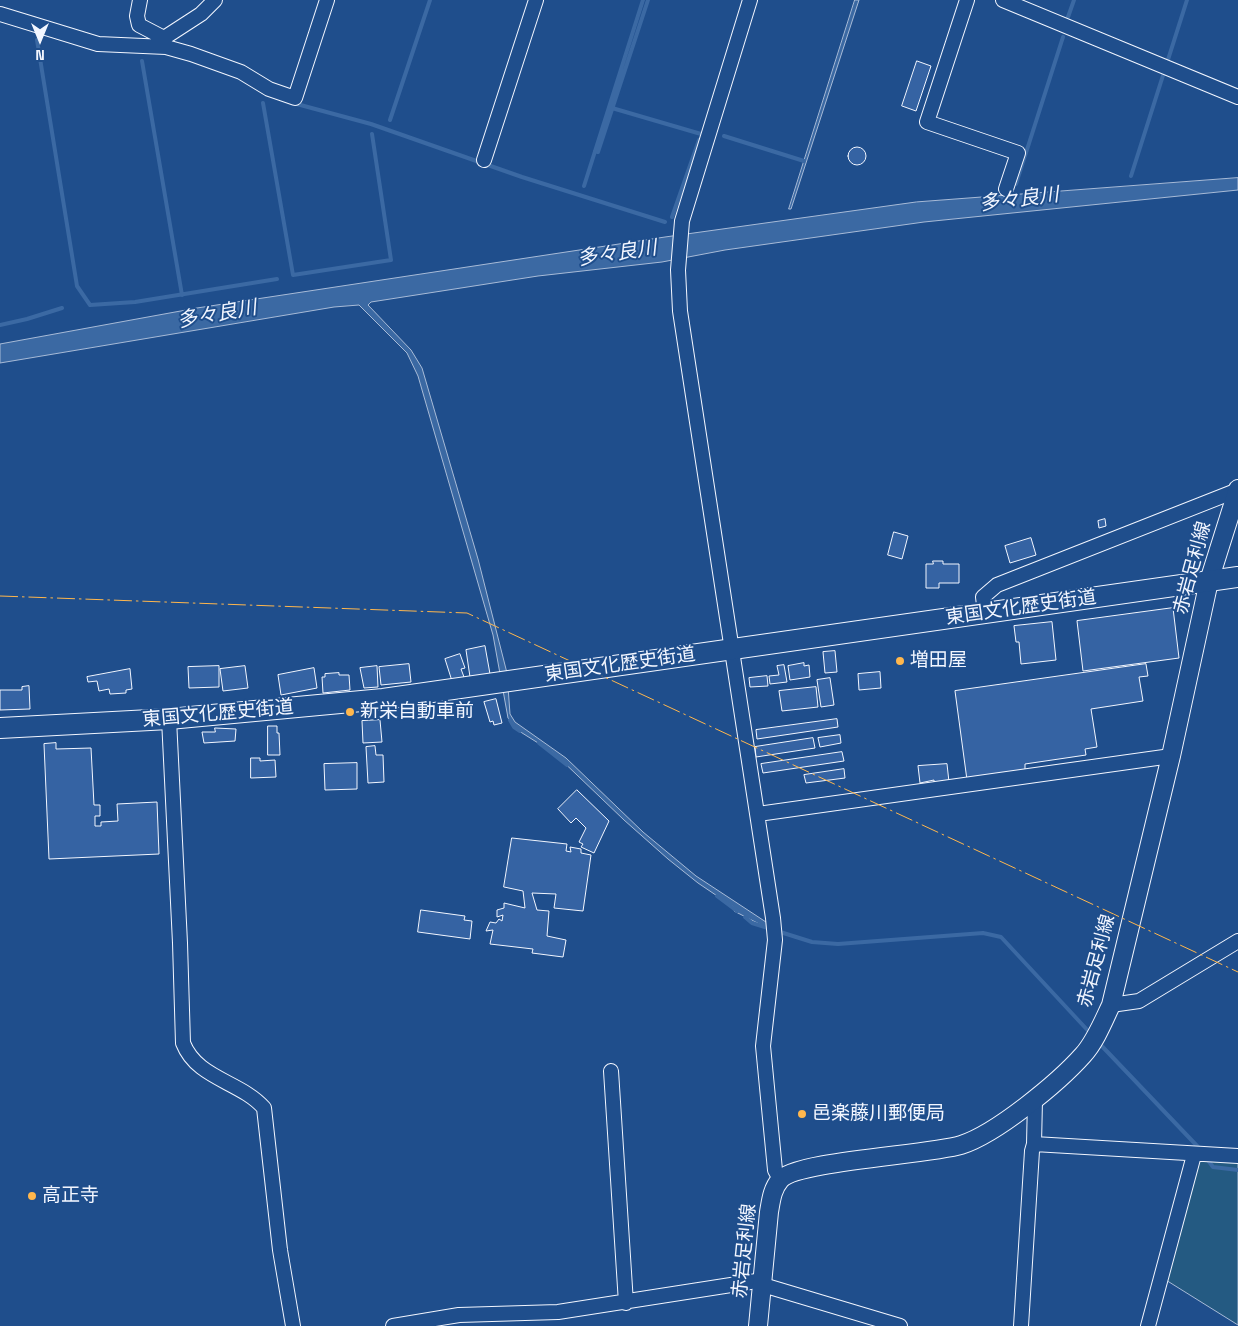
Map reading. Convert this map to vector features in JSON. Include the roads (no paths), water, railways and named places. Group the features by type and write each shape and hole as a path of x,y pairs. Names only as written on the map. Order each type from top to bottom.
{"highway":[{"name":"東国文化歴史街道","path":"0,728 168,719 357,702 1238,577"}],"main road":[{"name":"赤岩足利線","path":"758,1326 769,1212 772,1194 780,1179 809,1167 938,1150 962,1145 979,1138 1035,1100 1084,1054 1111,1005 1171,756 1209,581 1238,489"}],"street":[{"path":"140,0 137,16 139,25 165,43 241,72 269,89 295,98 327,0"},
{"path":"0,14 98,44 165,43 215,0"},
{"path":"484,160 536,0"},
{"path":"750,0 690,190 680,233 678,270 680,311 758,814 775,940 763,1046 775,1170 780,1179"},
{"path":"967,0 927,122 1018,153 1006,189"},
{"path":"1003,0 1238,97"},
{"path":"985,614 983,597 997,585 1238,489"},
{"path":"168,719 180,943 183,1044 188,1055 199,1068 254,1097 264,1108 280,1250 293,1326"},
{"path":"758,814 1171,756"},
{"path":"1111,1005 1139,1001 1238,941"},
{"path":"610,1071 626,1303"},
{"path":"1021,1326 1034,1144 1035,1100"},
{"path":"1034,1144 1194,1155 1238,1156"},
{"path":"1148,1326 1194,1155"},
{"path":"393,1326 459,1315 558,1312 626,1303 717,1285 763,1282 876,1322 900,1326"}],"water":[{"path":"855,0 859,0 791,209 789,209"},
{"name":"多々良川","path":"1238,178 1238,190 924,222 725,250 662,262 538,276 371,302 368,305 411,350 422,368 478,559 507,673 510,714 515,722 566,758 643,832 696,876 769,924 769,929 734,911 735,908 698,883 668,859 554,753 519,731 508,718 493,635 418,376 407,353 359,305 334,307 0,363 0,344 197,308 665,237 916,202"}],"waterway":[{"path":"390,120 430,0"},
{"path":"584,186 643,0"},
{"path":"595,151 598,152 648,0"},
{"path":"1068,17 1074,0"},
{"path":"1131,176 1187,0"},
{"name":"多々良川","path":"1016,184 1063,37"},
{"path":"37,40 77,286 90,305 135,302 277,279"},
{"path":"142,61 182,295"},
{"path":"263,103 293,275 391,260 372,134"},
{"path":"293,103 371,124 522,177 665,222"},
{"path":"612,108 701,134"},
{"path":"724,136 804,161"},
{"path":"672,217 699,140"},
{"path":"0,325 62,308"},
{"path":"510,720 514,727 520,731"},
{"path":"539,743 567,765"},
{"path":"717,896 737,911"},
{"path":"745,917 752,923 768,928"},
{"path":"777,931 812,942 838,944 983,933 1001,937 1092,1035"},
{"path":"1098,1042 1200,1149"},
{"path":"1207,1159 1213,1167 1238,1170"}],"place":[{"name":"増田屋","path":"900,661"},
{"name":"新栄自動車前","path":"350,712"},
{"name":"邑楽藤川郵便局","path":"802,1114"},
{"name":"高正寺","path":"32,1196"}]}
